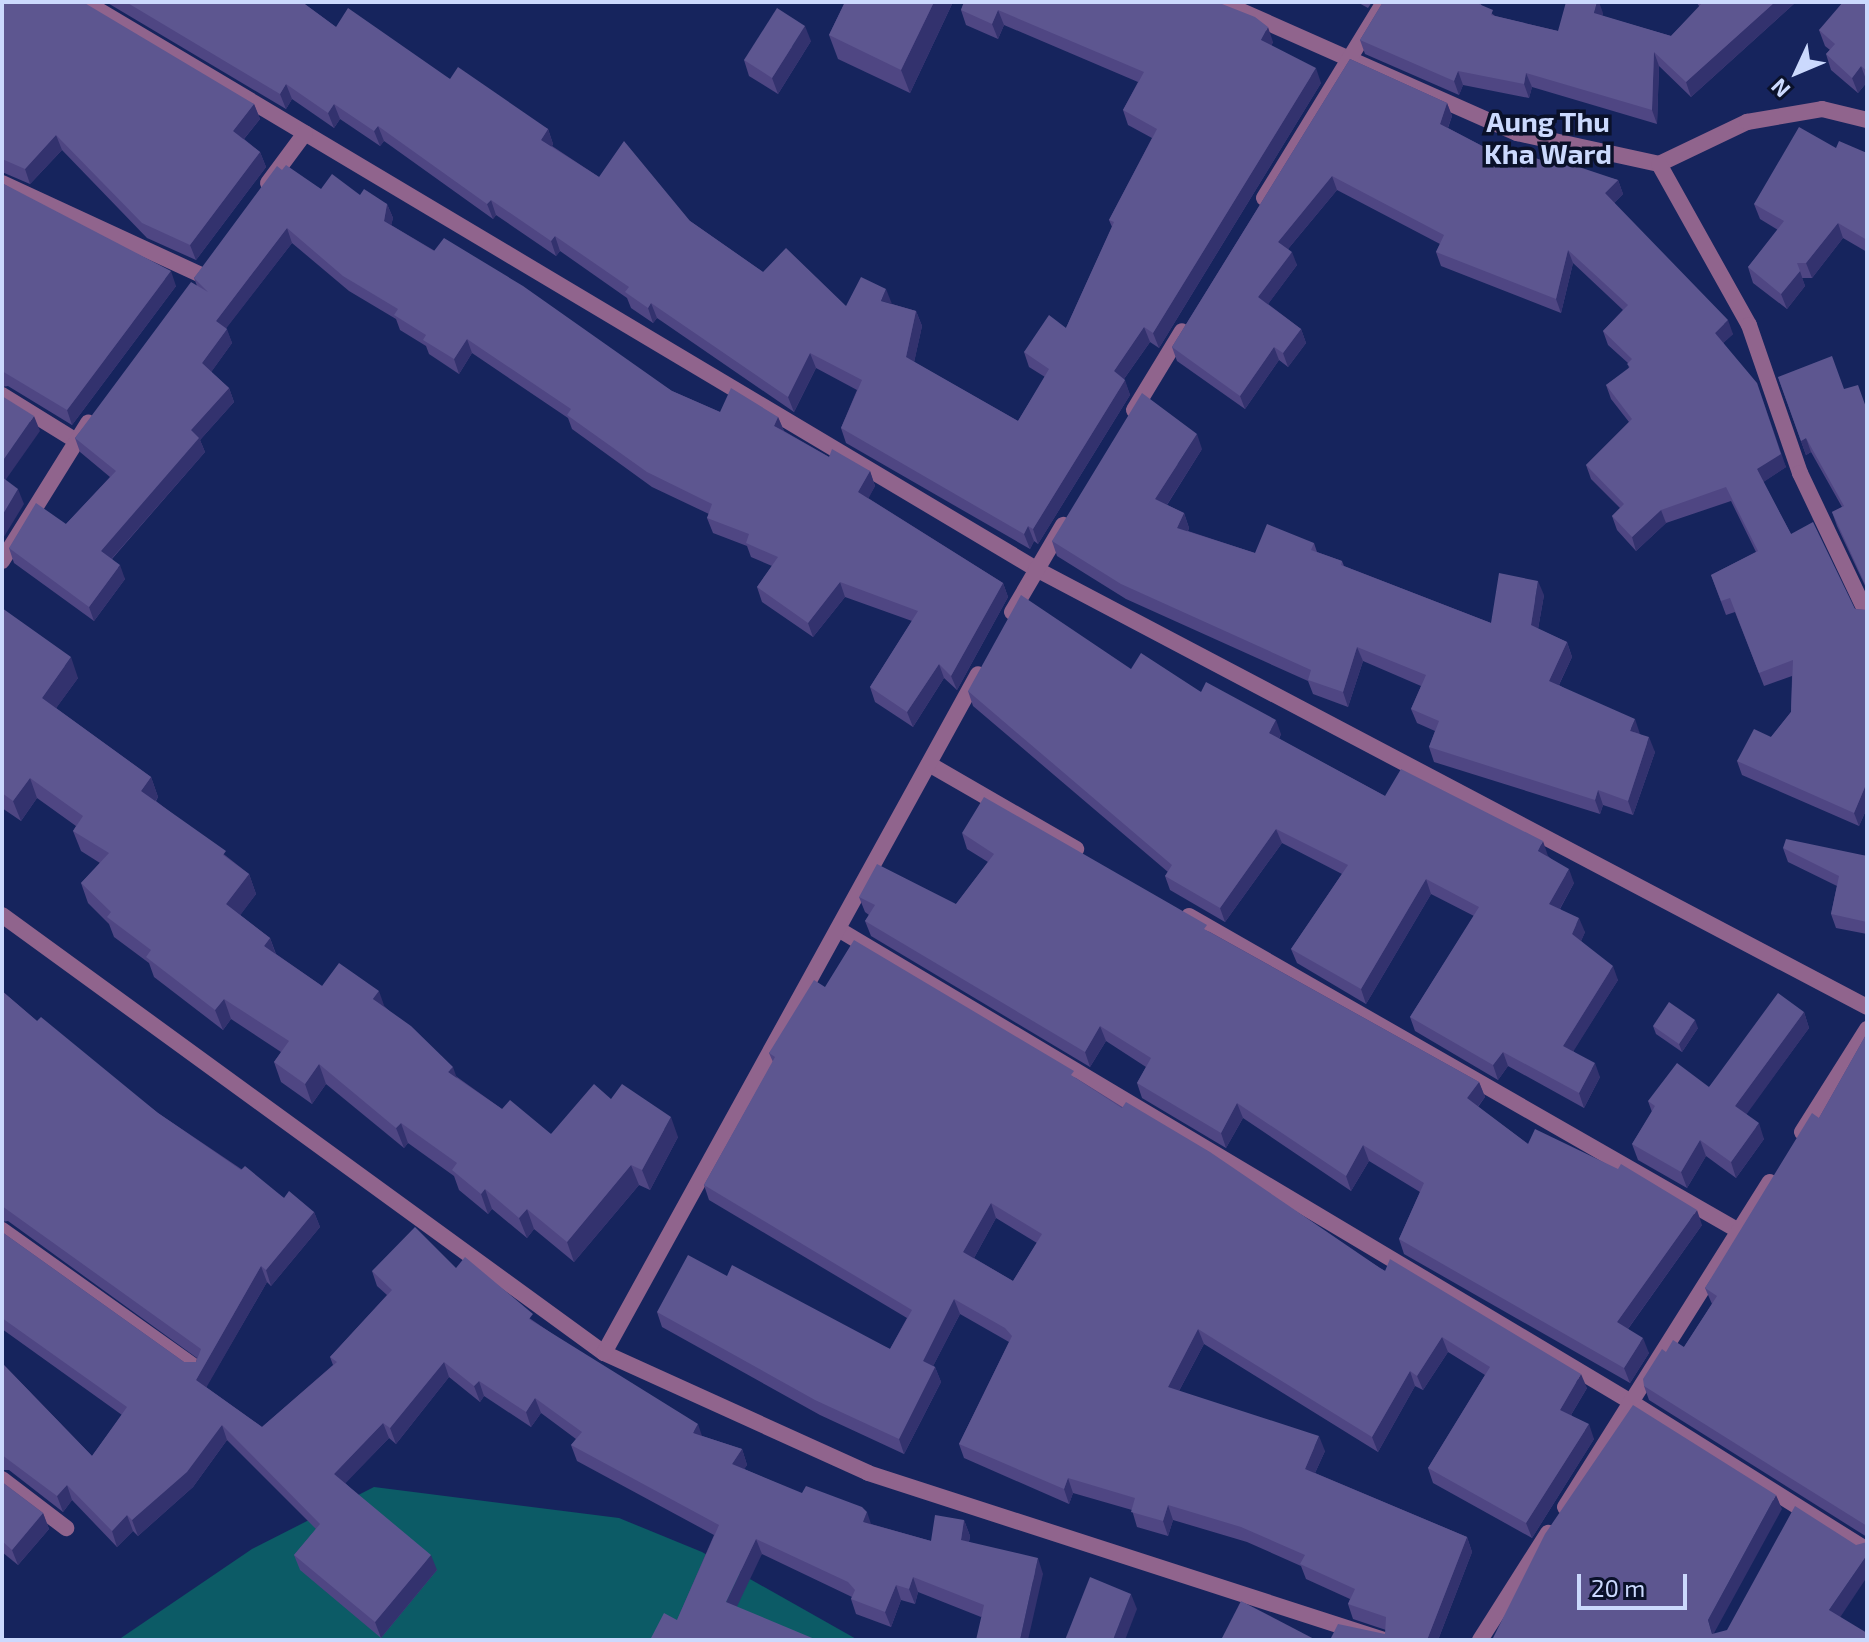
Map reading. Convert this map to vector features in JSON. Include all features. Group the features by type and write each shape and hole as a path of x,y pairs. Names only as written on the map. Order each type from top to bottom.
{"street":[{"path":"85,2 1036,569 1867,1007"},
{"path":"1221,2 1517,133 1659,164 1747,122 1822,109 1867,120"},
{"path":"1256,211 1384,2"},
{"path":"252,204 305,133"},
{"path":"1659,164 1749,325 1800,473 1867,614"},
{"path":"2,183 199,275"},
{"path":"1125,423 1191,317"},
{"path":"2,395 75,440"},
{"path":"2,561 94,414"},
{"path":"1005,625 1077,503"},
{"path":"604,1353 990,653"},
{"path":"929,764 1089,857"},
{"path":"1170,904 1739,1231"},
{"path":"2,915 604,1353 868,1473 1384,1640"},
{"path":"838,929 1631,1402 1792,1512 1867,1550"},
{"path":"1480,1640 1867,1029"},
{"path":"2,1230 196,1368"},
{"path":"2,1479 66,1528"}],"shaded area":[{"path":"374,1487 619,1518 702,1552 858,1640 118,1640 252,1549"}],"building":[{"path":"2,2 83,2 254,104 233,131 260,152 190,245 142,223 56,135 25,169 2,159"},
{"path":"126,2 302,2 336,27 348,8 450,79 458,67 548,129 541,140 599,177 624,141 690,221 763,272 786,248 846,306 861,277 886,289 881,301 916,311 906,357 1018,421 1049,369 1024,352 1049,315 1066,328 1114,222 1109,220 1157,129 1123,110 1144,72 998,10 992,24 961,10 964,2 1217,2 1255,17 1268,27 1261,40 1316,68 1153,333 1144,327 1114,371 1125,380 1033,529 1028,526 1024,534 841,428 862,380 810,353 788,397 651,303 648,308 625,292 629,287 555,236 551,241 491,200 487,204 378,126 374,131 334,104 328,113 286,84 280,94"},
{"path":"845,2 934,2 901,70 829,35"},
{"path":"1383,2 1474,2 1493,10 1491,15 1558,31 1566,2 1597,2 1594,13 1671,36 1703,2 1775,2 1686,82 1654,52 1652,110 1526,73 1524,84 1458,71 1454,81 1360,40"},
{"path":"1843,2 1862,2 1867,6 1867,71 1861,66 1852,78 1826,54 1835,44 1819,30"},
{"path":"777,8 805,26 772,78 744,60"},
{"path":"1350,59 1447,103 1440,124 1507,159 1511,149 1541,160 1543,155 1618,180 1605,193 1728,320 1715,333 1757,383 1781,454 1757,469 1791,534 1813,522 1855,609 1867,609 1867,782 1854,813 1737,761 1754,729 1771,737 1791,712 1793,660 1759,673 1730,598 1721,601 1711,575 1758,551 1726,487 1661,510 1632,537 1612,516 1624,504 1586,465 1632,419 1606,385 1630,367 1627,364 1632,359 1603,331 1628,305 1568,250 1556,299 1436,252 1444,235 1332,176 1278,242 1292,252 1258,297 1301,329 1283,353 1274,347 1240,396 1172,347"},
{"path":"1799,127 1836,148 1839,141 1867,153 1867,240 1838,223 1806,263 1797,263 1800,271 1781,294 1748,267 1784,221 1754,204"},
{"path":"286,165 321,189 332,174 360,195 364,189 387,204 384,221 434,251 444,238 523,286 672,391 720,412 731,388 778,417 774,426 829,457 832,449 870,471 858,492 1003,583 951,676 939,664 907,712 870,687 918,611 840,582 808,623 757,587 778,557 746,543 749,534 707,518 712,504 647,472 567,415 571,409 467,339 454,359 423,340 426,335 394,315 398,309 343,276 287,228 216,321 227,329 202,363 229,388 191,430 199,438 101,551 120,565 89,607 9,548 36,503 66,524 116,471 75,438 191,282 208,292 194,278 277,166 282,170"},
{"path":"2,183 171,271 67,410 2,371"},
{"path":"1832,356 1844,389 1858,385 1867,410 1867,588 1832,512 1844,506 1806,438 1801,441 1778,377"},
{"path":"1142,393 1197,434 1155,499 1184,513 1177,528 1255,553 1267,524 1314,543 1311,550 1342,561 1341,565 1491,623 1499,573 1538,581 1531,625 1567,642 1549,681 1635,719 1630,731 1649,737 1628,801 1598,790 1595,800 1429,747 1439,721 1411,709 1426,675 1357,647 1343,692 1308,680 1311,670 1121,584 1052,541"},
{"path":"2,396 34,416 2,462"},
{"path":"2,477 18,489 2,516"},
{"path":"1021,595 1131,669 1141,653 1201,692 1206,682 1276,720 1269,733 1385,796 1401,769 1543,841 1538,851 1569,869 1549,904 1579,918 1572,934 1613,966 1563,1046 1595,1063 1579,1093 1503,1052 1493,1065 1410,1017 1479,907 1426,879 1361,989 1291,949 1348,865 1276,829 1220,908 1165,876 1172,865 968,691"},
{"path":"2,608 71,657 42,698 151,777 141,791 226,851 223,855 249,874 226,904 270,938 264,946 322,986 339,963 379,991 373,999 411,1026 453,1067 448,1072 502,1109 510,1100 551,1134 594,1084 611,1099 622,1084 671,1117 642,1170 631,1165 567,1242 527,1209 519,1218 485,1189 481,1194 452,1170 457,1163 401,1123 396,1128 319,1064 305,1084 274,1062 289,1041 224,999 215,1010 146,957 151,950 107,917 111,912 81,883 109,853 73,831 83,816 30,778 13,801 2,793"},
{"path":"984,797 1207,925 1204,929 1479,1082 1467,1098 1528,1144 1535,1129 1618,1169 1621,1164 1697,1210 1617,1322 1643,1338 1624,1368 1399,1239 1424,1183 1363,1145 1346,1176 1237,1103 1221,1133 1137,1083 1151,1058 1100,1026 1085,1052 865,921 875,905 859,897 877,864 956,904 994,854 962,833"},
{"path":"1786,839 1867,856 1867,922 1831,914 1839,876 1783,848"},
{"path":"854,940 1074,1071 1071,1075 1122,1108 1126,1102 1210,1152 1385,1271 1390,1259 1581,1374 1560,1410 1589,1424 1526,1523 1428,1468 1490,1367 1442,1337 1417,1376 1410,1371 1372,1437 1198,1329 1168,1387 1319,1436 1305,1469 1467,1537 1427,1640 1330,1640 1338,1624 1385,1634 1386,1617 1348,1604 1355,1589 1300,1564 1305,1555 1241,1527 1168,1505 1163,1521 1131,1512 1135,1498 1068,1478 1064,1489 959,1444 1012,1336 1005,1328 954,1299 923,1361 935,1367 899,1439 815,1400 657,1312 688,1255 727,1276 732,1265 890,1349 912,1310 704,1185 775,1057 769,1053 814,980 825,987","holes":["991,1203 1042,1234 1013,1281 963,1252"]},
{"path":"2,991 37,1021 41,1017 158,1113 241,1170 245,1166 284,1198 289,1191 314,1212 266,1270 261,1266 196,1380 262,1427 337,1362 330,1357 392,1290 372,1271 415,1227 456,1268 465,1257 533,1314 529,1319 698,1424 693,1433 742,1449 732,1464 802,1493 806,1486 862,1507 867,1512 863,1522 931,1541 935,1515 964,1520 961,1540 1038,1558 1020,1640 976,1640 984,1605 913,1577 909,1589 896,1585 885,1612 851,1599 855,1590 848,1582 756,1539 726,1602 817,1640 650,1640 664,1613 677,1620 719,1525 571,1445 582,1432 535,1398 526,1412 479,1381 474,1386 444,1362 390,1428 383,1423 334,1474 431,1555 375,1622 294,1555 320,1524 222,1425 187,1472 132,1520 127,1515 112,1531 67,1485 57,1496 2,1455 2,1363 92,1456 127,1407 2,1318 2,1232 184,1362 196,1362 201,1349 2,1206"},
{"path":"1778,993 1804,1012 1735,1106 1759,1123 1731,1162 1700,1140 1681,1172 1632,1144 1655,1106 1648,1101 1677,1063 1709,1087"},
{"path":"1669,1002 1695,1020 1679,1044 1653,1026"},
{"path":"1867,1033 1867,1526 1644,1386 1643,1379 1662,1349 1666,1352 1673,1340 1684,1347 1717,1296 1705,1288 1812,1113 1819,1118"},
{"path":"1633,1405 1776,1495 1708,1620 1712,1634 1727,1630 1795,1506 1856,1545 1867,1542 1867,1555 1829,1610 1867,1633 1867,1640 1492,1640 1545,1534"},
{"path":"2,1482 43,1513 12,1550 2,1541"},
{"path":"1090,1577 1131,1594 1113,1640 1065,1640"},
{"path":"1241,1601 1316,1640 1221,1640"}],"district":[{"name":"Aung Thu Kha Ward","path":"1548,137"}]}
